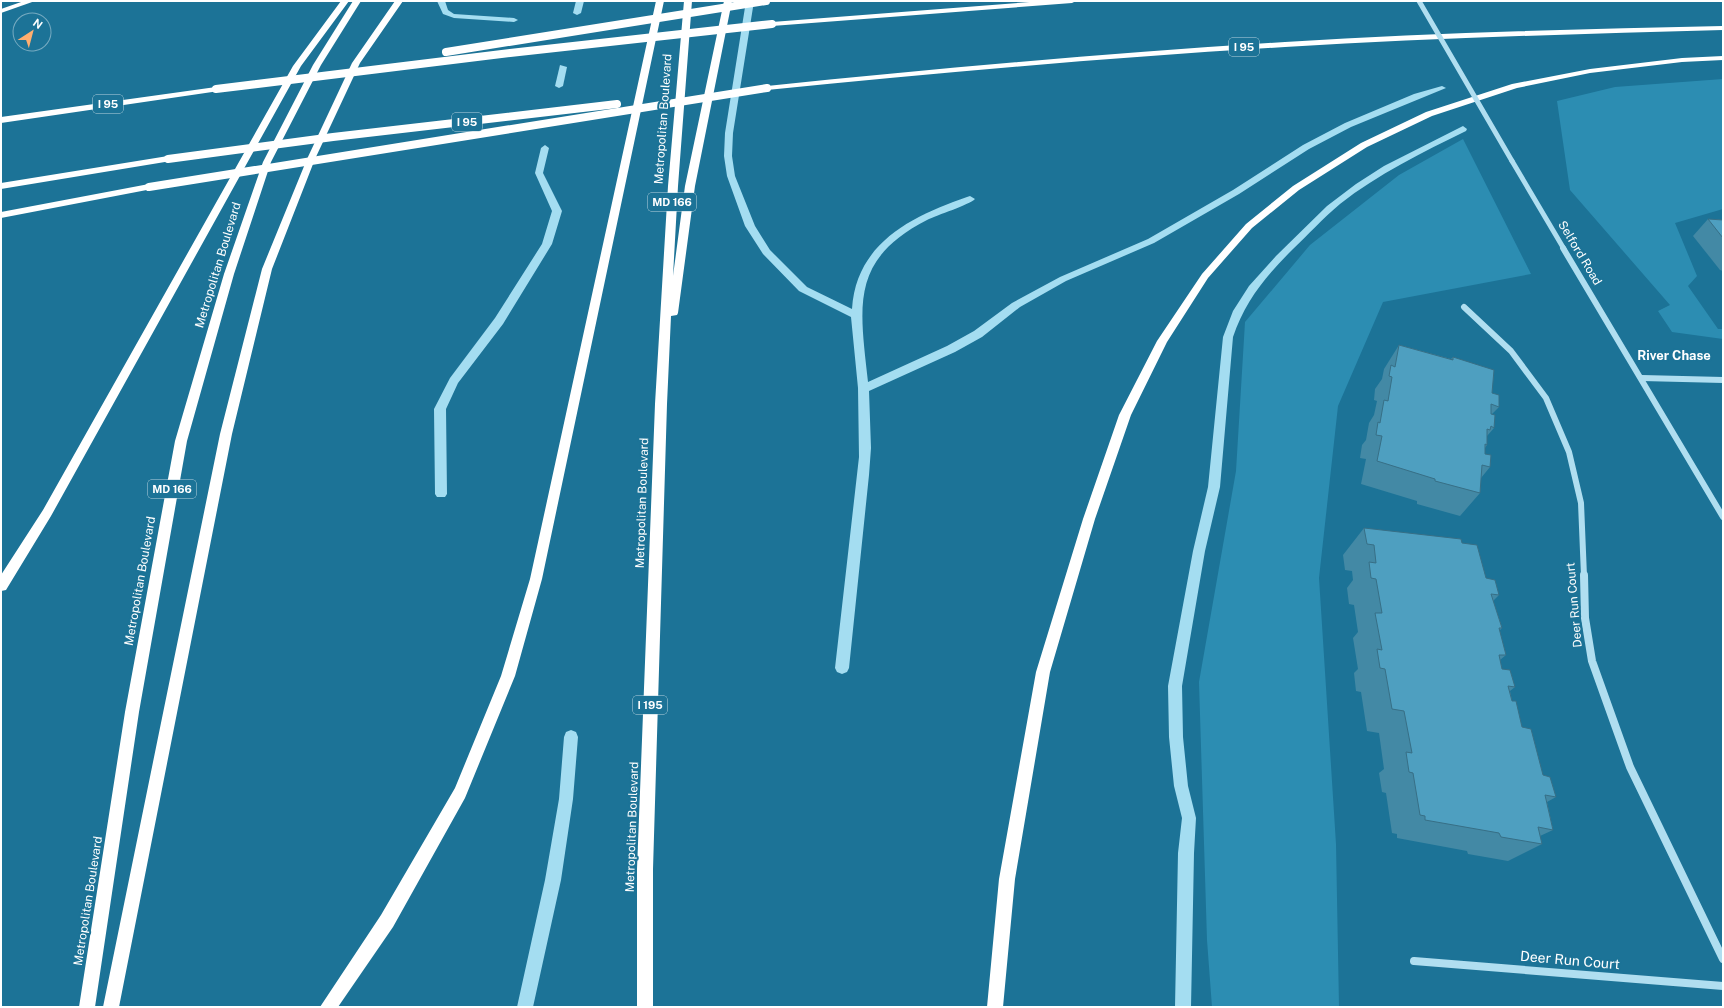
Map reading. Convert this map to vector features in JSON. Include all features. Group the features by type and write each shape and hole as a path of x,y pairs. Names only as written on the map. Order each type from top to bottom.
{"highway":[{"path":"1,11 31,1"},
{"path":"1,586 47,513 297,66 345,1"},
{"name":"Metropolitan Boulevard","path":"87,1007 132,712 181,441 229,274 267,162 317,65 357,1"},
{"path":"111,1007 226,434 267,269 311,159 356,63 399,1"},
{"path":"328,1007 387,921 460,792 508,676 536,579 660,1"},
{"name":"Metropolitan Boulevard","path":"645,1007 645,869 661,404 673,186 688,1"},
{"path":"661,404 690,186 728,1"},
{"path":"216,89 766,1"},
{"name":"I 95","path":"1,120 216,89 502,53 772,24 1072,1"},
{"name":"I 95","path":"1,186 168,159 333,137 767,88 999,65 1247,47 1447,36 1723,28"},
{"path":"995,1007 1007,879 1043,672 1089,519 1125,415 1162,341 1205,276 1249,226 1296,188 1364,145 1429,114 1515,86 1590,71 1682,60 1723,58"},
{"path":"1,215 149,187 767,88"}],"street":[{"name":"Selford Road","path":"1419,1 1723,517"},
{"name":"Deer Run Court","path":"1464,307 1511,351 1546,398 1569,452 1580,503 1585,618 1592,661 1630,767 1723,959"},
{"path":"1642,378 1723,380"},
{"name":"Deer Run Court","path":"1414,961 1723,986"}],"shaded area":[{"path":"1723,79 1723,209 1675,223 1697,276 1688,286 1718,329 1723,329 1723,339 1672,332 1658,311 1670,305 1570,190 1557,101 1615,87"},
{"path":"1463,139 1531,274 1383,302 1338,406 1319,578 1336,844 1339,1007 1212,1007 1207,940 1199,682 1236,471 1245,322 1310,245 1399,175"}],"building":[{"path":"1708,219 1723,220 1723,238"},
{"path":"1399,345 1453,360 1453,357 1494,370 1492,393 1499,395 1499,407 1491,404 1491,414 1495,415 1494,428 1491,426 1490,430 1487,429 1487,445 1485,444 1485,454 1491,455 1490,467 1482,465 1480,493 1435,481 1435,479 1377,461 1382,436 1376,435 1378,422 1380,423 1384,400 1388,401 1392,377 1389,376 1391,365 1395,367"},
{"path":"1364,528 1461,539 1462,543 1477,545 1486,578 1495,580 1499,595 1491,594 1502,628 1499,628 1506,655 1499,655 1502,669 1510,670 1515,687 1508,686 1512,701 1516,701 1522,727 1531,729 1543,775 1550,777 1556,797 1545,795 1553,830 1538,827 1542,844 1501,837 1499,833 1425,820 1425,816 1420,815 1413,773 1409,772 1406,752 1412,753 1404,711 1392,709 1385,669 1380,668 1377,649 1382,650 1375,613 1382,613 1376,579 1371,578 1369,562 1376,563 1374,545 1367,544"}],"waterway":[{"path":"441,1 444,11 454,16 514,20"},
{"path":"577,13 580,1"},
{"path":"750,1 729,133 728,156 731,176 750,226 766,252 803,289 856,315"},
{"path":"559,86 563,67"},
{"path":"863,389 951,349 978,334 1016,305 1063,279 1151,241 1236,192 1306,147 1348,125 1417,96 1442,88"},
{"path":"1183,1007 1186,853 1189,818 1181,786 1176,737 1175,686 1199,551 1214,487 1228,337 1232,324 1245,299 1260,278 1330,208 1359,186 1388,168 1463,129"},
{"path":"441,494 440,409 454,381 499,321 547,244 557,211 539,173 545,148"},
{"path":"863,389 856,316 857,301 864,274 872,260 883,247 909,226 940,210 970,199"},
{"path":"842,668 865,457 863,389"},
{"path":"525,1007 553,880 566,799 571,737"}],"district":[{"name":"River Chase","path":"1674,355"}]}
